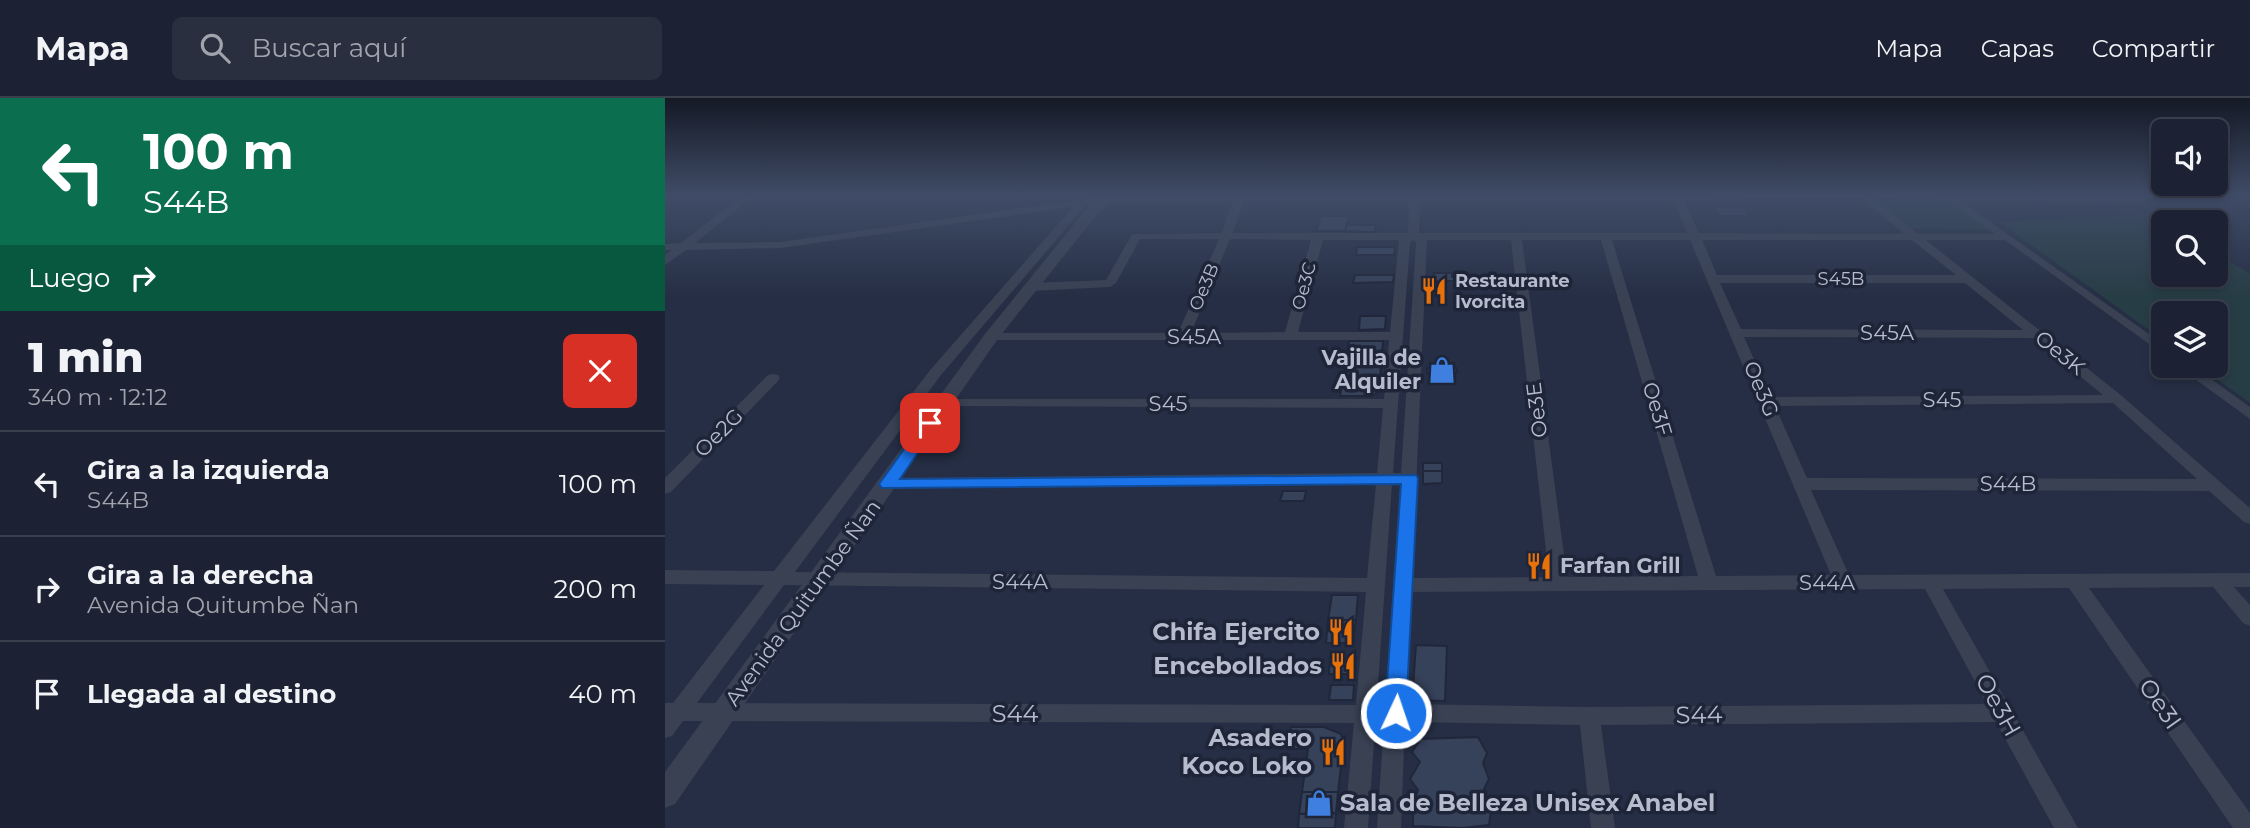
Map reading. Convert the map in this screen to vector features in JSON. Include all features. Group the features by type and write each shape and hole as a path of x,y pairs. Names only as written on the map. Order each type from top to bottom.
{"street":[{"path":"665,261 705,229"},
{"path":"665,247 852,229"},
{"path":"669,718 936,372 1068,229"},
{"name":"Avenida Quitumbe Ñan","path":"665,795 991,337 1073,229"},
{"name":"Oe3B","path":"1183,337 1228,229"},
{"path":"1413,229 1413,236"},
{"name":"Oe3G","path":"1692,229 1843,582"},
{"name":"Oe3K","path":"1906,229 2117,399 2250,518"},
{"path":"1995,229 2151,341"},
{"path":"1030,287 1111,283 1136,236 2007,237"},
{"name":"Oe3C","path":"1290,337 1318,236"},
{"path":"1356,828 1404,240 1413,236"},
{"path":"1389,828 1422,241 1413,236"},
{"name":"Oe3E","path":"1516,236 1559,584"},
{"name":"Oe3F","path":"1605,236 1709,583"},
{"path":"665,239 687,243"},
{"name":"S45B","path":"1714,279 1969,279"},
{"name":"S45A","path":"1737,333 2036,334"},
{"name":"S45A","path":"991,337 1398,336"},
{"name":"Oe2G","path":"665,488 773,378"},
{"path":"2200,378 2250,414"},
{"name":"S45","path":"1766,402 2117,399"},
{"name":"S45","path":"945,403 1392,404"},
{"path":"888,484 1410,478"},
{"name":"S44B","path":"1801,484 2216,485"},
{"name":"S44A","path":"665,577 819,581 1375,585"},
{"path":"2217,580 2250,618"},
{"name":"S44A","path":"1403,585 2250,580"},
{"name":"Oe3I","path":"2074,581 2247,828"},
{"name":"Oe3H","path":"1930,582 2066,828"},
{"name":"S44","path":"1396,713 1589,716 2002,713"},
{"name":"S44","path":"669,718 723,714 1365,714"},
{"path":"1589,716 1603,828"}],"shaded area":[{"path":"2009,229 2151,229 2151,287 2228,287 2228,260 2250,274 2250,403 2216,378 2228,378 2228,301 2151,301 2151,331"}],"building":[{"path":"1317,229 1346,229 1345,231"},
{"path":"1346,229 1375,229 1375,232"},
{"path":"1357,247 1395,247 1394,255 1356,255"},
{"path":"1434,273 1452,273 1452,277 1458,277 1458,281 1434,281"},
{"path":"1355,275 1394,275 1393,282 1353,283"},
{"path":"1360,316 1386,316 1385,329 1359,330"},
{"path":"1349,341 1383,341 1381,367 1345,367"},
{"path":"1345,367 1381,367 1378,392 1371,396 1340,396"},
{"name":"Vajilla de Alquiler","path":"1427,368 1457,368 1457,373 1427,373"},
{"path":"1423,463 1442,463 1442,471 1423,471"},
{"path":"1423,471 1442,471 1442,483 1423,484"},
{"path":"1283,491 1306,491 1304,501 1280,501"},
{"path":"1332,595 1358,595 1356,620 1328,620"},
{"name":"Chifa Ejercito","path":"1328,620 1356,620 1353,643 1326,643"},
{"path":"1416,645 1447,646 1445,701 1412,700"},
{"name":"Encebollados","path":"1330,657 1356,657 1355,674 1329,674"},
{"path":"1331,685 1354,685 1353,700 1329,700"},
{"path":"1291,727 1324,727 1341,734 1344,742 1338,792 1302,792 1308,749 1288,749"},
{"path":"1478,737 1487,753 1483,763 1489,779 1484,789 1491,811 1489,825 1463,828 1413,826 1413,804 1418,790 1410,779 1420,762 1412,752 1421,739"},
{"name":"Sala de Belleza Unisex Anabel","path":"1302,792 1338,792 1336,813 1299,814"},
{"path":"1336,813 1335,828 1298,828 1299,814"}],"place":[{"name":"Restaurante Ivorcita","path":"1434,291"},
{"name":"Vajilla de Alquiler","path":"1442,370"},
{"name":"Farfan Grill","path":"1539,566"},
{"name":"Chifa Ejercito","path":"1341,632"},
{"name":"Encebollados","path":"1343,666"},
{"name":"Asadero Koco Loko","path":"1333,752"},
{"name":"Sala de Belleza Unisex Anabel","path":"1319,803"}],"route":[{"path":"930,423 888,484 1410,478 1396,713"}]}
